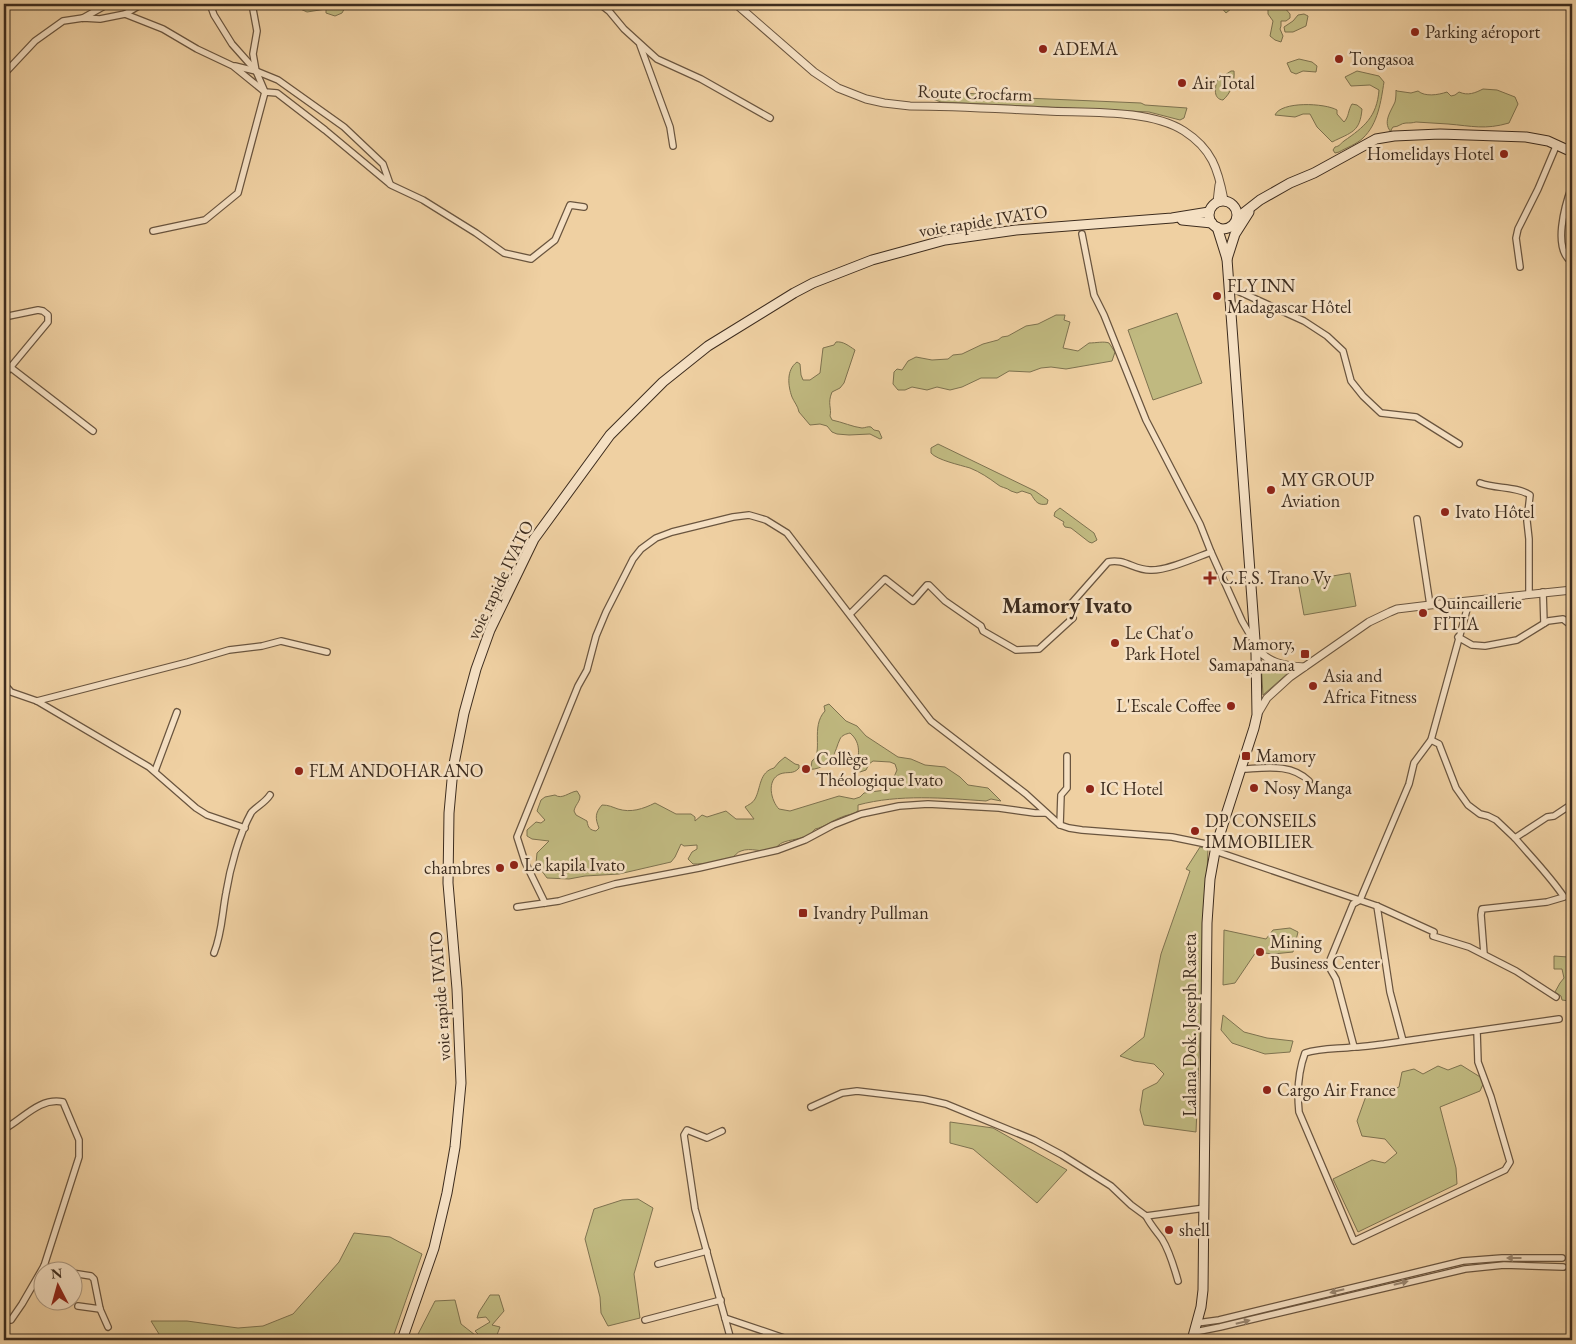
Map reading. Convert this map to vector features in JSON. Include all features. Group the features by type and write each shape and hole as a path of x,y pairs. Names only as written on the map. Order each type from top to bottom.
{"main road":[{"path":"1172,218 1223,228 1229,227 1260,200 1290,183 1314,173 1376,139 1394,136 1440,134 1538,138 1558,144 1572,152"},
{"path":"1227,259 1214,225 1209,218 1212,206 1220,201 1234,206 1260,200"},
{"path":"1227,259 1235,234 1250,211 1260,200"},
{"path":"1227,259 1237,212 1234,206"},
{"path":"1172,218 1209,212"},
{"name":"voie rapide IVATO","path":"402,1340 434,1248 447,1193 455,1147 461,1083 457,988 448,883 449,812 453,769 464,713 476,669 490,630 534,539 610,435 663,382 708,346 806,287 836,273 872,260 945,240 1016,230 1172,218"},
{"name":"Lalana Dok. Joseph Raseta","path":"1195,1332 1203,1290 1207,923 1210,879 1215,849 1242,769 1257,715 1255,644 1227,259"}],"street":[{"path":"84,18 108,4"},
{"path":"4,74 35,41 63,20 100,19 125,14 142,4"},
{"path":"210,4 214,15 232,44 256,70"},
{"path":"153,231 205,220 238,193 245,161 265,92 256,70 253,54 257,32 252,4"},
{"path":"600,4 656,59 701,79 770,118"},
{"name":"Route Crocfarm","path":"736,4 814,72 847,93 884,104 1109,114 1162,120 1183,130 1206,150 1220,177 1220,201"},
{"path":"125,14 163,29 197,49 233,66 265,92 277,93 326,130 391,185 423,200 504,253 532,258 555,240 570,204 584,208"},
{"path":"640,45 670,127 673,146"},
{"path":"233,66 256,70 278,80 344,127 383,164 391,185"},
{"path":"1520,268 1516,238 1518,228 1558,144"},
{"path":"1572,186 1563,213 1562,235 1564,254 1572,262"},
{"path":"1082,234 1094,294 1146,420 1196,515 1242,621 1263,656 1276,663 1288,666 1304,666"},
{"path":"1228,287 1304,321 1327,336 1343,351 1351,381 1363,396 1381,413 1416,417 1459,444"},
{"path":"4,317 38,310 48,315 48,322 45,328 4,375"},
{"path":"10,367 93,431"},
{"path":"1480,483 1523,491 1530,495 1527,521 1529,539 1529,594"},
{"path":"545,902 525,862 517,837 578,686 587,670 596,636 606,612 633,559 641,549 656,538 672,532 749,515 766,520 787,533 931,721 1026,794 1060,824 1082,830 1172,836 1215,849 1377,906 1434,932 1433,936 1469,947 1484,954 1556,996"},
{"path":"1417,519 1430,605"},
{"path":"1070,605 1108,562 1121,560 1145,570 1159,570 1211,552"},
{"path":"850,614 884,579 913,601 926,585 929,585 945,601 981,626 983,631 1016,650 1039,649 1072,618"},
{"path":"1257,715 1267,698 1304,666 1369,622 1397,610 1572,590"},
{"path":"1543,592 1544,623"},
{"path":"1354,1048 1336,979 1328,965 1353,904 1360,900 1409,784 1414,763 1431,740 1469,602"},
{"path":"1458,637 1472,646 1484,646 1517,640 1544,623 1563,619 1572,626"},
{"path":"37,700 230,650 262,646 281,641 327,652"},
{"path":"4,684 12,692 37,700 155,771 196,808 207,815 245,828"},
{"path":"155,771 177,712"},
{"path":"1431,740 1439,744 1456,788 1468,804 1480,814 1496,820 1515,838 1534,862 1551,878 1564,897 1546,902 1482,910 1480,915 1484,954"},
{"path":"1060,824 1061,795 1067,788 1067,756"},
{"path":"1242,769 1276,767 1291,770 1304,776 1309,781"},
{"path":"214,953 220,938 226,894 236,850 252,811 263,804 270,796"},
{"path":"517,907 559,901 615,884 778,850 806,840 834,825 861,814 899,806 928,804 1046,813"},
{"path":"1515,838 1546,817 1554,816 1572,804"},
{"path":"1377,906 1390,992 1403,1041"},
{"path":"1477,1031 1478,1062 1491,1097 1510,1162 1505,1170 1354,1241 1299,1112 1297,1095 1301,1064 1305,1052 1354,1048 1559,1019"},
{"path":"811,1107 842,1094 857,1091 924,1099 946,1104 1034,1140 1062,1154 1111,1186 1146,1216 1162,1240 1172,1260 1178,1281"},
{"path":"4,1129 15,1124 28,1112 39,1106 58,1101 65,1105 70,1124 79,1140 79,1158 45,1262"},
{"path":"722,1131 707,1138 687,1130 684,1135 696,1209 731,1340"},
{"path":"1146,1216 1205,1208"},
{"path":"658,1264 707,1251"},
{"path":"1195,1332 1218,1320 1464,1261 1502,1258 1562,1258"},
{"path":"1195,1332 1220,1328 1465,1268 1504,1265 1563,1267"},
{"path":"82,1275 94,1278 100,1309 108,1327"},
{"path":"4,1321 11,1320 32,1287"},
{"path":"645,1320 720,1300"},
{"path":"82,1307 100,1309"},
{"path":"726,1318 790,1340"}],"shaded area":[{"path":"296,4 347,4 342,13 335,16 326,13 326,9 307,12 296,7"},
{"path":"1220,4 1256,4 1257,8 1232,8 1226,13"},
{"path":"1284,7 1290,14 1290,18 1286,21 1281,21 1280,29 1283,36 1281,42 1270,36 1273,21 1268,14 1268,9"},
{"path":"1304,14 1308,16 1306,26 1293,32 1285,32 1284,27 1298,15"},
{"path":"1299,59 1312,62 1317,66 1316,72 1303,71 1296,74 1291,72 1287,63"},
{"path":"1234,71 1232,87 1223,100 1220,99 1216,95 1217,80"},
{"path":"1357,71 1379,76 1384,82 1378,112 1372,126 1363,138 1335,153 1333,150 1335,147 1358,131 1376,107 1379,90 1370,85 1351,86 1345,77"},
{"path":"1483,89 1497,90 1515,97 1518,104 1509,123 1478,127 1416,122 1404,123 1393,127 1392,133 1389,129 1387,122 1395,102 1396,90 1411,93 1418,91 1428,95 1447,92 1451,96 1459,92 1471,94"},
{"path":"929,90 1025,98 1141,103 1145,105 1187,108 1184,118 1180,120 1149,112 941,102 932,99"},
{"path":"1352,104 1362,109 1357,127 1345,136 1332,142 1317,127 1310,114 1295,117 1275,115 1279,110 1286,107 1314,105 1337,110 1337,114 1344,122"},
{"path":"1177,313 1202,383 1153,400 1128,330"},
{"path":"1056,315 1065,315 1064,320 1070,322 1063,348 1078,351 1089,343 1107,342 1115,352 1112,361 1066,369 1051,367 1030,372 1009,371 997,378 981,378 962,387 950,390 937,387 927,390 912,387 898,390 893,384 894,372 897,369 902,370 908,361 916,357 932,360 948,359 953,355 962,354"},
{"path":"836,342 844,343 855,350 844,383 840,388 832,392 830,416 832,420 855,427 871,427 879,431 882,438 880,439 870,434 837,434 832,432 827,426 820,424 810,425 799,412 792,397 789,378 793,365 797,362 800,364 803,380 810,380 820,373 823,348 834,345"},
{"path":"938,444 1035,491 1048,500 1047,504 1037,502 1031,494 1022,491 1017,493 1000,486 970,468 934,456 931,453 931,448"},
{"path":"1060,508 1094,533 1097,540 1092,543 1089,542 1071,528 1065,527 1064,522 1054,516 1055,512"},
{"path":"1350,573 1356,606 1304,615 1298,582"},
{"path":"1261,661 1288,673 1263,695"},
{"path":"829,704 846,721 857,726 866,736 898,757 911,759 925,765 945,767 968,785 988,788 1001,801 991,799 986,801 905,798 858,805 856,813 839,818 815,829 805,837 782,843 772,850 745,850 738,852 732,858 713,863 693,864 688,859 692,852 697,849 697,845 684,846 681,844 671,862 619,874 569,879 547,878 536,863 537,853 549,841 532,839 527,836 527,830 536,822 541,823 545,820 537,811 541,800 545,797 563,796 577,791 580,798 574,811 576,815 587,821 592,830 596,831 599,828 596,818 597,813 602,805 632,810 641,809 655,803 676,814 691,814 695,817 695,821 702,815 707,817 726,811 736,819 754,819 745,807 755,799 766,773 785,757 799,765 799,768 792,772 780,774 773,781 771,786 772,796 779,809 790,811 839,796 854,799 864,793 885,790 890,786 897,770 895,764 873,761 866,770 860,772 855,769 859,750 854,737 850,733 841,738 833,756 826,764 815,769 803,768 805,766 811,767 817,752 818,724 825,711 824,706"},
{"path":"1200,847 1208,849 1196,1132 1144,1125 1140,1110 1143,1090 1157,1083 1164,1074 1154,1064 1134,1061 1120,1056 1144,1037 1161,954 1190,871 1186,869"},
{"path":"1290,928 1298,932 1293,952 1273,954 1256,952 1235,983 1223,985 1224,930 1266,939 1273,930"},
{"path":"1554,956 1568,957 1568,967 1572,967 1572,996 1569,1001 1562,1000 1561,996 1555,992 1564,978 1562,969 1554,969"},
{"path":"1223,1015 1244,1032 1267,1038 1293,1041 1290,1052 1265,1054 1232,1043 1221,1030"},
{"path":"1461,1065 1485,1080 1480,1091 1440,1107 1456,1168 1457,1184 1358,1232 1333,1179 1372,1160 1385,1163 1397,1153 1385,1139 1362,1136 1357,1121 1366,1096 1387,1092 1399,1087 1402,1072 1414,1069 1423,1074 1438,1066 1448,1070"},
{"path":"950,1122 993,1128 1067,1170 1037,1203 973,1149 950,1143"},
{"path":"638,1199 653,1208 634,1274 640,1318 608,1326 601,1313 600,1297 585,1239 594,1209 622,1200"},
{"path":"354,1233 390,1237 422,1254 392,1340 159,1340 159,1334 151,1321 187,1321 238,1328 263,1326 293,1314 339,1262"},
{"path":"490,1295 499,1295 504,1311 492,1325 500,1327 495,1340 482,1340 475,1331 490,1322 486,1317 477,1318"},
{"path":"455,1300 461,1324 475,1335 475,1340 415,1340 435,1301"}],"place":[{"name":"Parking aéroport","path":"1415,32"},
{"name":"ADEMA","path":"1043,49"},
{"name":"Tongasoa","path":"1339,59"},
{"name":"Air Total","path":"1182,83"},
{"name":"Homelidays Hotel","path":"1504,154"},
{"name":"FLY INN Madagascar Hôtel","path":"1217,296"},
{"name":"MY GROUP Aviation","path":"1271,490"},
{"name":"Ivato Hôtel","path":"1445,512"},
{"name":"C.F.S. Trano Vy","path":"1210,578"},
{"name":"Quincaillerie FITIA","path":"1423,613"},
{"name":"Le Chat'o Park Hotel","path":"1115,643"},
{"name":"Mamory, Samapanana","path":"1305,654"},
{"name":"Asia and Africa Fitness","path":"1313,686"},
{"name":"L'Escale Coffee","path":"1231,706"},
{"name":"Mamory","path":"1246,756"},
{"name":"Collège Théologique Ivato","path":"806,769"},
{"name":"FLM ANDOHARANO","path":"299,771"},
{"name":"Nosy Manga","path":"1254,788"},
{"name":"IC Hotel","path":"1090,789"},
{"name":"DP CONSEILS IMMOBILIER","path":"1195,831"},
{"name":"Le kapila Ivato","path":"514,865"},
{"name":"chambres","path":"500,868"},
{"name":"Ivandry Pullman","path":"803,913"},
{"name":"Mining Business Center","path":"1260,952"},
{"name":"Cargo Air France","path":"1267,1090"},
{"name":"shell","path":"1169,1230"}],"district":[{"name":"Mamory Ivato","path":"1067,605"}]}
